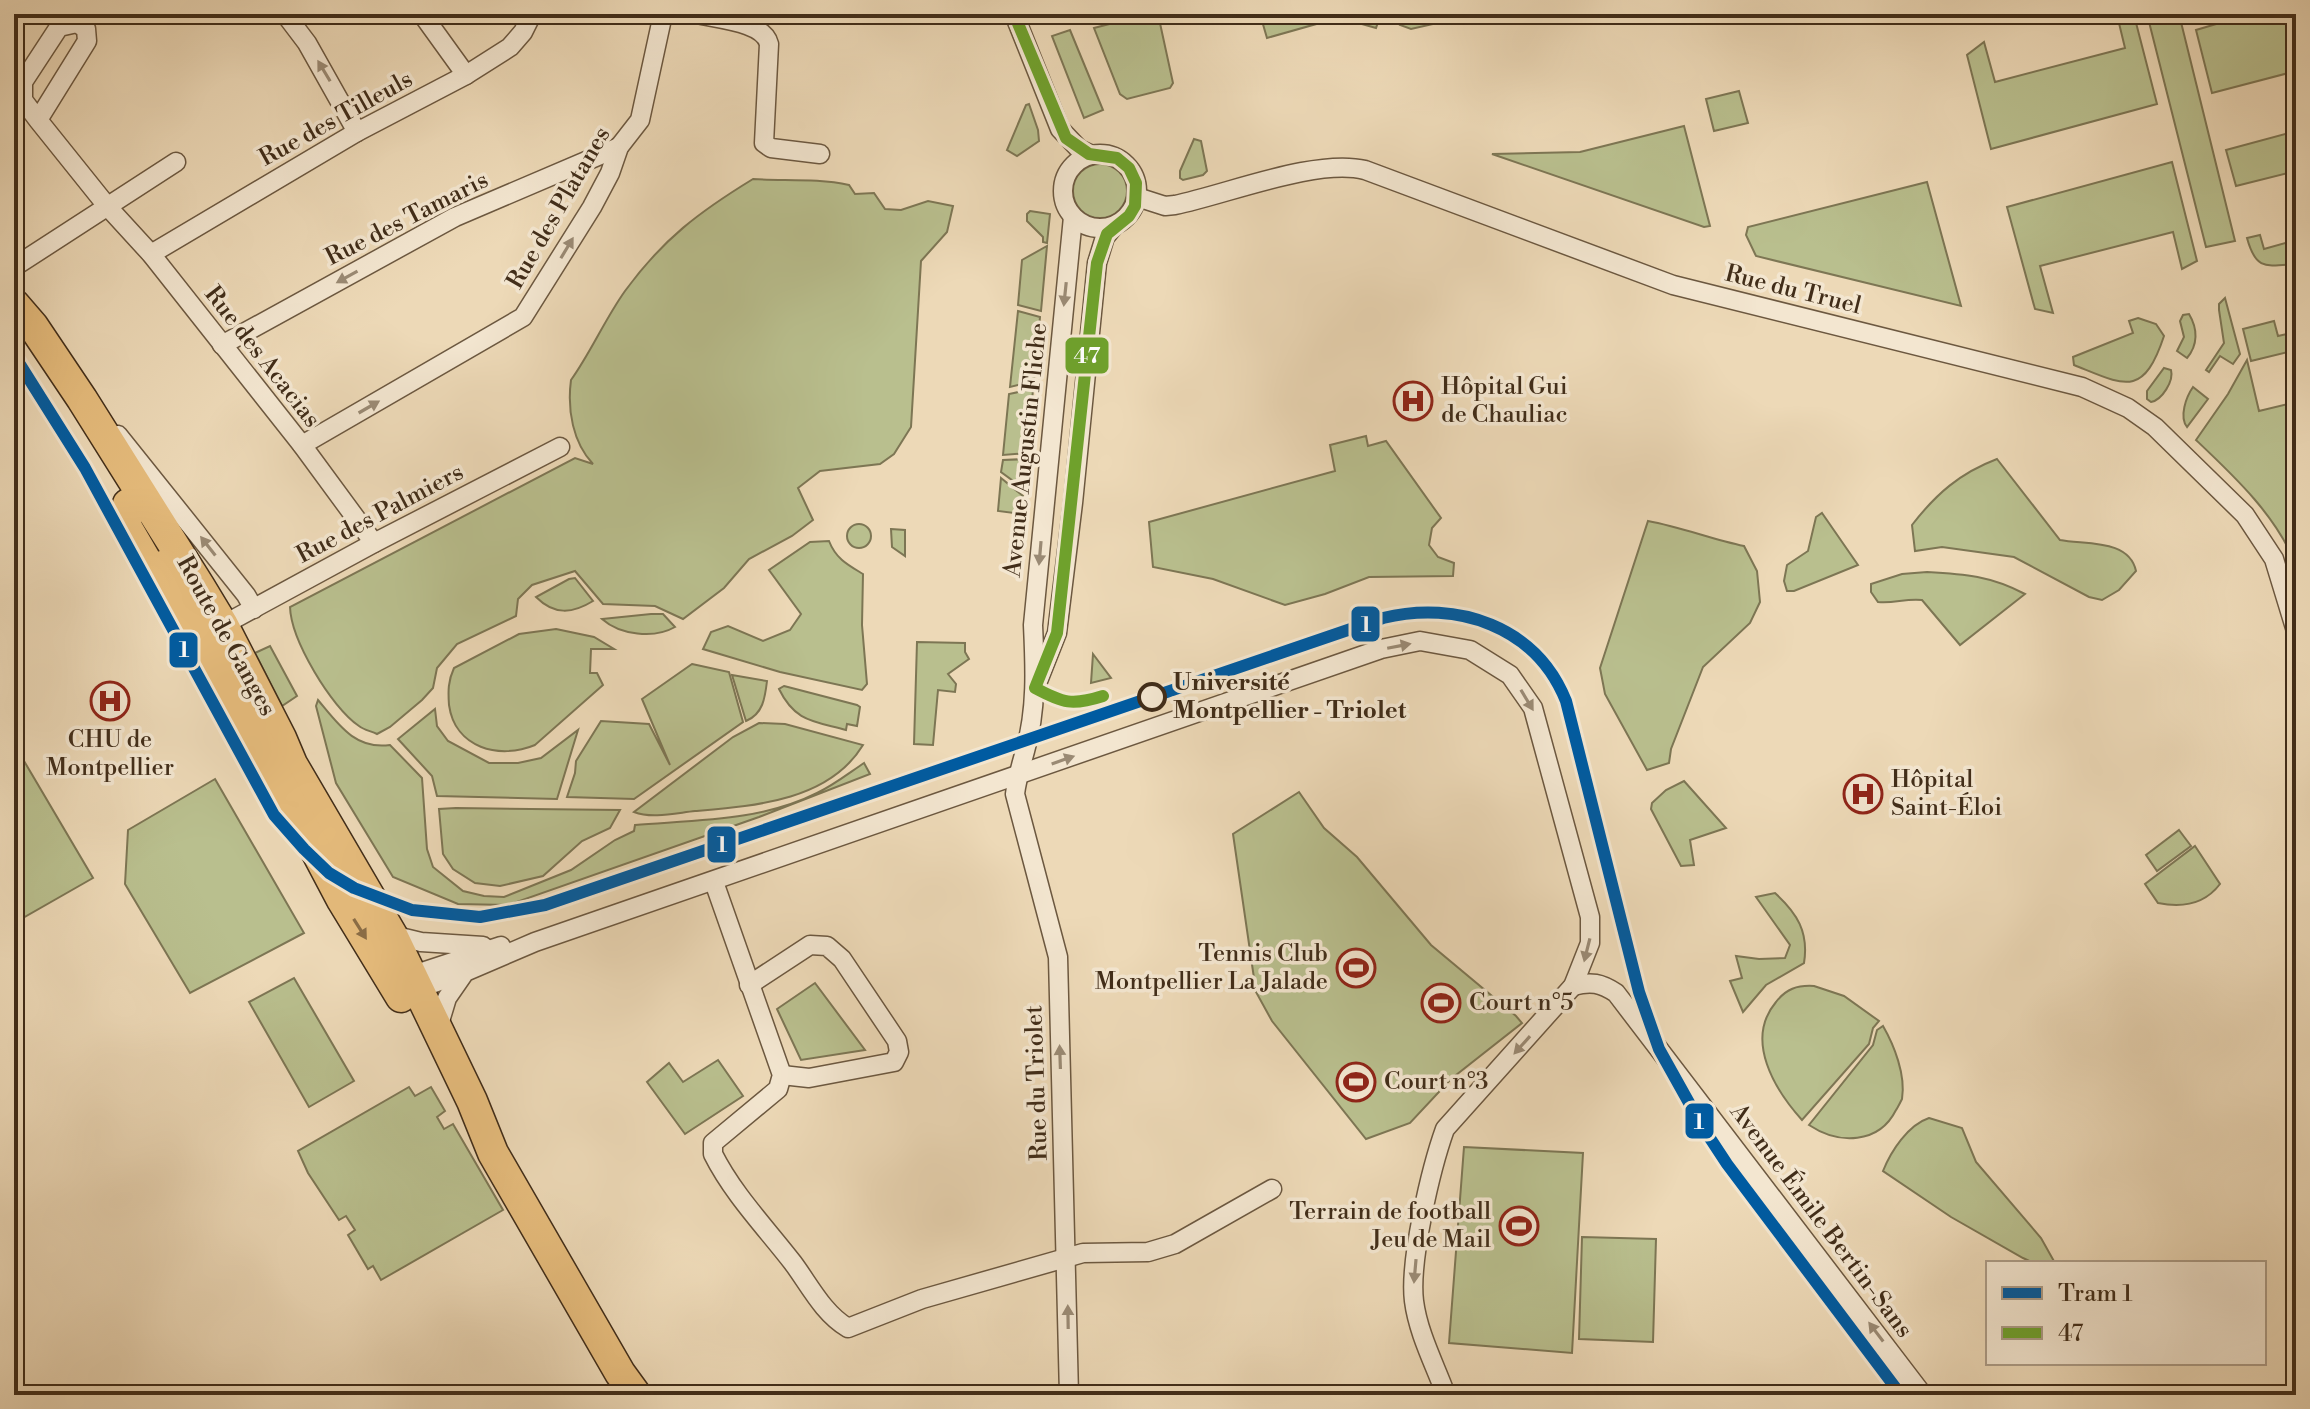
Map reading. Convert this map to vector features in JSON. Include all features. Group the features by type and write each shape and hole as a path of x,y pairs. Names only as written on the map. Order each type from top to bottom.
{"main road":[{"name":"Route de Ganges","path":"14,304 33,326 99,427 342,900 406,986"},
{"name":"Route de Ganges","path":"14,329 128,504 208,635"},
{"path":"208,635 271,737 292,764 392,935 406,986 462,1109 481,1127"},
{"path":"406,986 437,1031 472,1101 481,1127 612,1360 636,1395"}],"street":[{"path":"285,14 307,43 357,132"},
{"path":"422,14 466,75"},
{"name":"Rue des Tilleuls","path":"151,254 357,132 466,75 510,47 523,32 532,14"},
{"name":"Rue des Platanes","path":"302,445 523,317 592,207 610,173 619,147 640,120 663,14"},
{"path":"697,14 759,28 767,36 764,143 771,148 820,154"},
{"path":"1014,14 1060,129 1067,173 1064,201 1073,217 1092,228 1119,223 1132,212 1137,197 1137,184 1126,165 1117,158 1092,155 1079,149 1060,129"},
{"name":"Rue des Acacias","path":"38,120 87,41 86,29 77,23 59,27 23,82 23,100 38,120 107,206 151,254 302,445 374,543"},
{"name":"Rue des Tamaris","path":"222,345 455,217 619,147"},
{"path":"1067,173 1074,165 1092,155"},
{"path":"14,267 176,162"},
{"name":"Rue du Truel","path":"1137,197 1165,206 1175,205 1322,167 1348,166 1673,285 2082,387 2128,408 2155,427 2245,515 2274,559 2296,631"},
{"name":"Rue du Truel","path":"1119,223 1166,211 1175,205"},
{"name":"Avenue Augustin Fliche","path":"1017,774 1026,750 1035,688 1033,625 1073,217"},
{"name":"Avenue Augustin Fliche","path":"1035,688 1057,633 1097,263 1105,237 1119,223"},
{"path":"99,427 113,429 133,452 254,609"},
{"name":"Rue des Palmiers","path":"208,635 374,543 560,447"},
{"path":"406,986 423,987 535,942 1381,649 1420,641 1470,650 1510,675 1533,708 1590,917 1590,943 1573,986 1445,1129 1435,1156 1413,1271 1414,1300 1420,1326 1446,1395"},
{"name":"Rue du Triolet","path":"1017,774 1015,794 1058,957 1069,1395"},
{"path":"714,882 782,1075 778,1089 713,1143 713,1154 822,1305 835,1320 848,1328 922,1299 1067,1257 1083,1253 1148,1252 1175,1244 1272,1189"},
{"path":"392,935 429,943 498,946 535,942"},
{"path":"749,985 810,945 827,946 842,959 897,1041 899,1052 894,1062 809,1078 782,1075"},
{"path":"406,986 416,974 498,946"},
{"path":"437,1031 447,998 465,972"},
{"name":"Avenue Émile Bertin-Sans","path":"1573,986 1593,983 1604,985 1616,993 1923,1395"}],"green space":[{"path":"1158,14 1173,83 1170,88 1127,99 1120,94 1094,28"},
{"path":"1260,14 1332,14 1334,19 1267,38"},
{"path":"1344,14 1381,14 1376,28 1351,21 1350,16"},
{"path":"1404,14 1477,14 1411,29 1400,25"},
{"path":"2147,14 2179,14 2235,241 2206,247"},
{"path":"2250,14 2296,14 2296,71 2212,93 2196,30"},
{"path":"2134,15 2157,104 1991,149 1967,55 1984,42 1995,82 2125,48 2118,19"},
{"path":"1070,30 1103,110 1084,118 1052,36"},
{"path":"1739,91 1748,123 1714,131 1706,99"},
{"path":"1029,104 1039,141 1017,156 1007,150"},
{"path":"1684,126 1710,226 1704,227 1492,154 1580,152"},
{"path":"2296,131 2296,171 2236,186 2226,150"},
{"path":"1194,139 1201,141 1207,171 1183,180 1180,171"},
{"path":"2172,162 2197,261 2182,269 2173,232 2040,266 2053,313 2035,309 2007,207"},
{"path":"1100,164 1119,172 1127,191 1119,210 1100,218 1081,210 1073,191 1081,172"},
{"path":"753,179 849,185 855,194 874,193 885,209 901,210 928,201 953,206 947,232 921,261 911,427 894,454 880,464 820,471 798,488 813,520 792,536 749,559 724,588 683,619 655,606 603,604 575,571 532,585 518,599 516,616 457,644 437,668 433,688 422,700 377,734 363,729 348,717 314,672 297,637 290,607 575,458 593,464 586,456 573,425 571,380 618,302 653,256 699,215"},
{"path":"1927,182 1961,306 1756,256 1746,235 1748,227"},
{"path":"1030,211 1050,214 1047,243 1027,221"},
{"path":"2260,235 2264,249 2296,240 2296,264 2270,265 2259,261 2250,249 2247,238"},
{"path":"1047,246 1041,311 1018,305 1022,260"},
{"path":"2225,298 2240,354 2233,364 2220,356 2209,372 2206,370 2224,343 2219,304"},
{"path":"1018,311 1040,317 1034,381 1010,387"},
{"path":"2189,314 2196,337 2187,358 2177,351 2184,337 2180,321 2183,315"},
{"path":"2138,318 2156,324 2164,336 2148,370 2139,378 2130,382 2119,381 2074,365 2073,357 2133,333 2129,321"},
{"path":"2274,321 2278,336 2296,332 2296,350 2251,361 2243,329"},
{"path":"2247,360 2259,411 2296,402 2296,565 2266,513 2196,440"},
{"path":"2164,368 2171,370 2169,384 2159,398 2151,402 2147,399 2147,391"},
{"path":"2193,387 2208,399 2187,427 2184,407"},
{"path":"1033,389 1028,453 1003,455 1009,394"},
{"path":"1366,436 1368,446 1386,441 1441,518 1432,528 1429,545 1438,557 1454,563 1453,576 1369,577 1285,605 1213,579 1153,567 1149,522 1335,471 1330,445"},
{"path":"1027,459 1024,489 1001,472 1003,460"},
{"path":"1997,459 2060,540 2105,545 2125,553 2136,571 2119,590 2102,600 2089,597 2014,557 1942,547 1915,551 1912,525 1921,514 1960,478"},
{"path":"1001,478 1023,496 1022,514 998,511"},
{"path":"1822,513 1858,565 1794,591 1787,591 1784,581 1787,565 1808,551 1816,517"},
{"path":"1648,521 1744,546 1757,571 1760,602 1750,623 1703,667 1671,749 1669,763 1647,770 1605,694 1600,668"},
{"path":"859,524 870,531 871,536 864,547 859,548 848,541 847,536 854,525"},
{"path":"891,529 905,530 905,556 892,547"},
{"path":"829,541 839,557 863,574 862,625 867,684 862,690 780,672 703,649 711,632 728,626 763,641 790,630 801,614 769,570 810,542"},
{"path":"1927,572 1978,577 2025,594 1960,645 1922,600 1878,602 1871,592 1871,584 1902,574"},
{"path":"575,578 593,601 563,611 550,607 536,597 569,579"},
{"path":"663,614 675,627 657,633 637,634 618,629 602,619"},
{"path":"556,629 594,637 614,649 591,649 590,673 597,673 603,685 535,745 507,751 481,747 469,741 453,720 449,705 449,686 454,668 519,634"},
{"path":"917,642 965,643 969,659 948,674 956,684 955,692 938,690 933,745 914,744"},
{"path":"270,646 297,696 282,706 255,653"},
{"path":"1093,654 1111,678 1091,683"},
{"path":"692,664 729,672 743,722 634,799 567,797 576,761 601,721 649,724 670,765 642,699"},
{"path":"732,675 767,681 760,710 746,721"},
{"path":"784,686 857,705 860,707 857,726 847,724 846,730 806,718 785,700 779,689"},
{"path":"318,700 348,733 367,743 390,745 422,778 427,849 433,867 463,891 484,896 504,897 571,870 634,831 635,825 751,814 817,793 864,763 870,774 759,817 508,905 458,904 393,877 336,783 316,706"},
{"path":"435,709 437,726 448,741 489,763 518,763 541,758 578,730 557,799 437,796 432,776 398,739"},
{"path":"759,723 785,724 863,745 848,764 831,778 788,797 765,803 664,815 634,812 733,737"},
{"path":"14,744 93,878 14,923"},
{"path":"215,779 304,933 190,993 125,884 128,830"},
{"path":"1684,781 1726,828 1690,840 1694,865 1681,866 1651,809 1652,803 1666,790"},
{"name":"Tennis Club Montpellier La Jalade","path":"1299,792 1324,828 1357,857 1431,945 1522,1023 1451,1079 1410,1123 1366,1139 1272,1021 1256,992 1233,834"},
{"path":"439,809 620,810 610,828 582,841 543,876 500,886 475,883 453,869 443,854"},
{"path":"2179,830 2191,846 2157,871 2146,855"},
{"path":"2195,846 2220,884 2200,901 2176,905 2158,903 2145,884"},
{"path":"1775,893 1800,924 1805,942 1804,963 1766,985 1743,1012 1730,981 1742,978 1736,956 1785,958 1790,945 1756,897"},
{"path":"294,978 354,1081 309,1107 249,1002"},
{"path":"815,983 865,1050 801,1060 777,1009"},
{"path":"1814,986 1844,996 1879,1021 1873,1028 1869,1044 1802,1120 1773,1080 1763,1048 1763,1032 1767,1017 1784,994 1797,987"},
{"path":"1883,1026 1901,1070 1903,1090 1902,1099 1889,1121 1879,1130 1857,1138 1833,1136 1809,1125 1873,1045 1877,1030"},
{"path":"718,1060 743,1096 685,1134 647,1082 669,1063 683,1082"},
{"path":"409,1087 415,1096 431,1087 445,1111 437,1117 444,1129 453,1124 503,1210 381,1280 373,1266 368,1269 348,1235 355,1230 346,1216 339,1220 308,1173 298,1151"},
{"path":"1929,1118 1962,1128 1976,1162 2041,1238 2054,1261 2023,1258 1951,1217 1883,1171 1901,1140 1921,1121"},
{"name":"Terrain de football Jeu de Mail","path":"1464,1147 1583,1153 1572,1353 1449,1343"},
{"path":"1582,1237 1656,1239 1653,1342 1579,1339"}],"tram line":[{"name":"1","path":"14,355 85,468 274,815 329,873 354,888 412,910 480,917 545,905 1383,618 1411,613 1439,613 1466,617 1514,637 1535,654 1553,675 1566,701 1639,992 1659,1049 1727,1164 1901,1395"}],"transit line":[{"name":"47","path":"1014,14 1066,138 1089,154 1117,158 1129,168 1136,183 1135,206 1129,216 1107,234 1097,263 1057,633 1035,688 1068,701 1103,696"}],"place":[{"name":"Hôpital Gui de Chauliac","path":"1413,401"},
{"name":"Université Montpellier - Triolet","path":"1152,697"},
{"name":"CHU de Montpellier","path":"110,701"},
{"name":"Hôpital Saint-Éloi","path":"1863,794"},
{"name":"Tennis Club Montpellier La Jalade","path":"1356,968"},
{"name":"Court n°5","path":"1441,1003"},
{"name":"Court n°3","path":"1356,1082"},
{"name":"Terrain de football Jeu de Mail","path":"1519,1226"}]}
